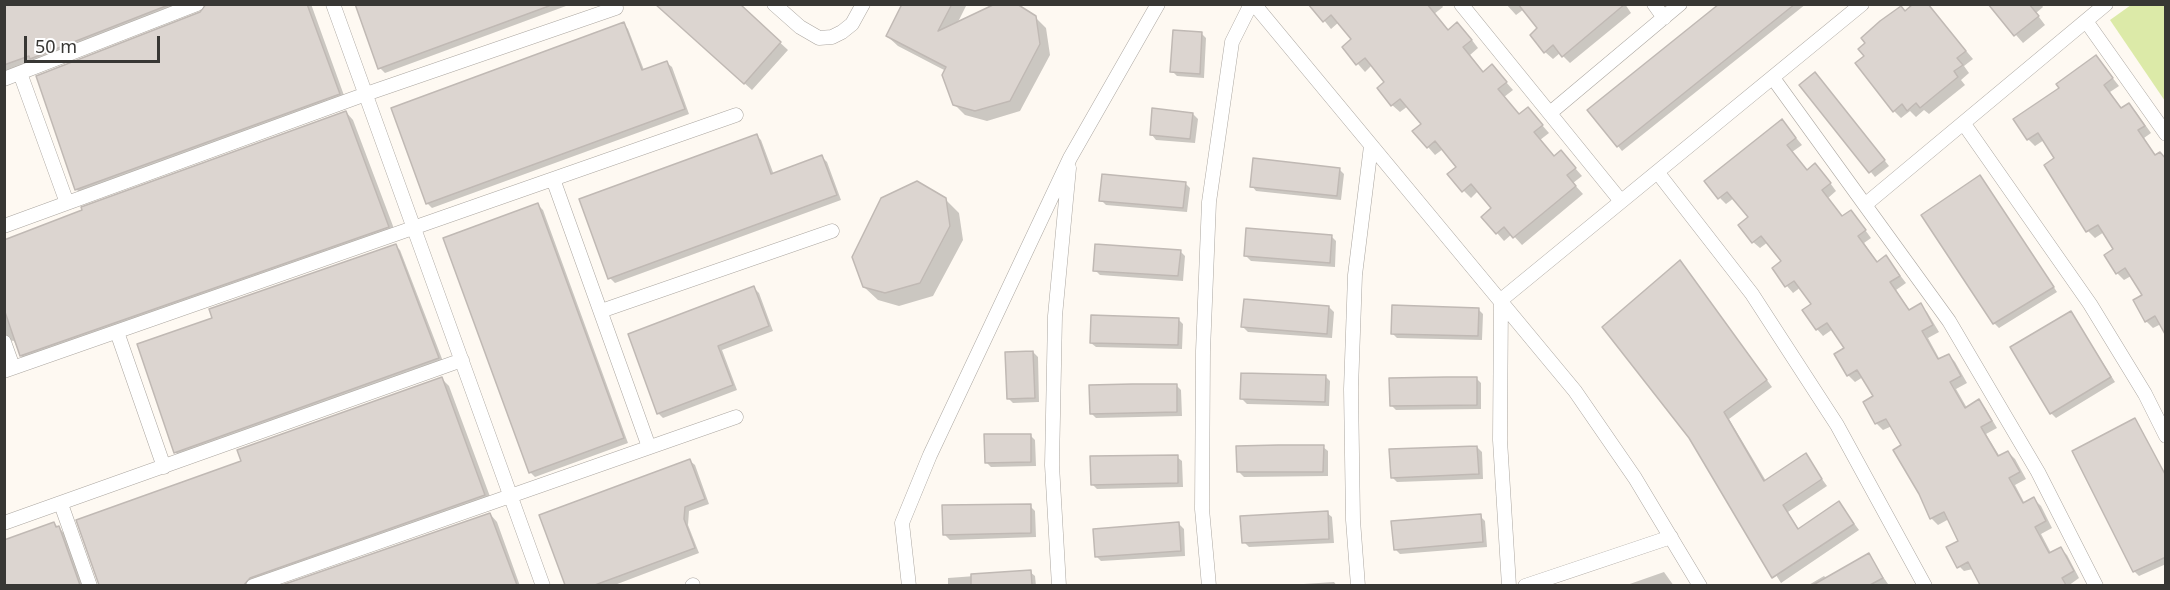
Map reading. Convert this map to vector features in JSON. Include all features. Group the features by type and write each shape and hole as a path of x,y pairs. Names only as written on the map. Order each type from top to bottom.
{"street":[{"path":"4,79 197,4"},
{"path":"333,4 543,585"},
{"path":"774,4 809,34 832,38 852,24 863,4"},
{"path":"909,585 902,523 930,455 1070,158 1158,4"},
{"path":"1209,585 1202,509 1203,351 1209,202 1232,42 1253,4 1575,391 1635,478 1700,585"},
{"path":"1461,4 1620,200"},
{"path":"1654,4 1664,18"},
{"path":"1550,113 1680,4"},
{"path":"1866,204 2106,4"},
{"path":"1509,585 1500,440 1501,300 1620,200 1658,173 1773,78 1854,7"},
{"path":"4,226 366,94 616,8"},
{"path":"2086,21 2166,134"},
{"path":"20,73 67,203"},
{"path":"1773,78 1949,321 2038,472 2096,585"},
{"path":"4,342 9,369 736,115"},
{"path":"1964,124 2090,304 2145,394 2166,436"},
{"path":"1358,585 1353,520 1352,378 1355,275 1371,146"},
{"path":"1059,585 1052,465 1055,316 1070,158"},
{"path":"1658,173 1752,294 1831,415 1925,585"},
{"path":"553,179 649,447"},
{"path":"601,311 832,231"},
{"path":"117,332 164,467"},
{"path":"4,523 462,360"},
{"path":"253,585 509,494 736,417"},
{"path":"61,504 90,585"},
{"path":"1525,585 1671,537"}],"green space":[{"path":"2131,5 2165,5 2165,101 2110,20"}],"building":[{"path":"4,4 171,4 30,59 29,56 4,65"},
{"path":"206,4 307,4 340,94 75,190 36,76 200,12"},
{"path":"355,4 549,4 549,6 378,69"},
{"path":"655,4 740,4 781,42 744,84"},
{"path":"902,4 952,4 938,31 995,4 1017,4 1036,16 1040,44 1010,101 975,111 953,105 942,75 946,67 886,36"},
{"path":"1308,4 1427,4 1448,30 1457,22 1472,40 1463,47 1483,72 1492,64 1507,82 1498,89 1519,114 1528,107 1543,125 1534,132 1554,156 1561,150 1576,168 1567,175 1576,186 1513,238 1504,227 1496,234 1481,217 1491,208 1471,184 1462,192 1447,174 1456,167 1435,141 1427,148 1412,131 1421,124 1400,99 1391,106 1377,88 1384,82 1365,58 1356,65 1342,47 1351,39 1331,15 1323,22"},
{"path":"1518,4 1625,4 1562,57 1553,45 1544,53 1530,35 1537,28"},
{"path":"1719,4 1795,4 1617,147 1587,110"},
{"path":"1913,4 1928,4 1966,51 1957,58 1963,65 1954,71 1958,77 1920,108 1916,103 1907,111 1902,104 1893,112 1855,63 1864,56 1858,49 1865,43 1861,38 1901,6 1905,11"},
{"path":"1988,4 2029,4 2039,16 2014,36"},
{"path":"624,22 642,70 667,61 685,109 426,204 391,108"},
{"path":"1173,30 1202,32 1200,74 1170,72"},
{"path":"2096,55 2113,78 2104,85 2121,108 2129,103 2145,126 2138,130 2155,155 2160,152 2166,159 2166,336 2155,316 2145,322 2133,300 2142,295 2125,268 2116,274 2104,255 2113,249 2098,225 2086,232 2044,165 2054,158 2038,133 2027,140 2013,119 2059,88 2056,84"},
{"path":"1815,72 1885,160 1869,173 1799,85"},
{"path":"1152,108 1193,113 1190,139 1150,135"},
{"path":"346,111 389,227 20,356 4,309 4,240 82,210 81,207"},
{"path":"1782,119 1796,138 1787,145 1807,170 1815,163 1831,183 1822,190 1842,216 1851,210 1866,230 1858,236 1877,262 1886,255 1900,276 1890,282 1909,310 1921,303 1933,325 1922,331 1938,359 1949,354 1961,376 1950,382 1965,408 1979,399 1992,421 1981,427 1998,456 2008,451 2020,472 2009,478 2023,503 2034,497 2046,521 2035,527 2049,553 2061,547 2074,571 2062,578 2066,585 1980,585 1968,562 1957,568 1946,547 1958,541 1944,512 1930,519 1919,494 1893,450 1901,445 1886,419 1875,424 1863,402 1873,396 1857,370 1847,376 1834,354 1844,348 1827,323 1816,330 1802,310 1811,304 1794,281 1785,287 1772,268 1781,261 1761,236 1752,243 1738,225 1748,217 1727,192 1718,199 1704,181"},
{"path":"757,134 771,174 822,155 837,195 608,279 579,199"},
{"path":"1253,158 1340,168 1337,196 1250,187"},
{"path":"1102,174 1186,182 1183,208 1099,201"},
{"path":"1980,175 2054,287 1993,324 1921,215"},
{"path":"917,181 946,198 950,226 920,283 885,293 863,287 852,257 881,198"},
{"path":"538,203 624,438 529,473 443,238"},
{"path":"1246,228 1332,235 1330,263 1244,256"},
{"path":"396,244 439,358 174,453 137,344 212,318 209,309"},
{"path":"1095,244 1181,250 1178,276 1093,271"},
{"path":"1680,260 1767,380 1724,412 1764,481 1806,453 1822,479 1783,505 1798,529 1839,501 1854,524 1772,578 1689,438 1602,327"},
{"path":"754,286 769,326 718,346 733,385 657,414 628,334"},
{"path":"1244,299 1329,306 1327,334 1241,327"},
{"path":"1392,305 1479,308 1478,336 1391,334"},
{"path":"2071,311 2111,377 2050,414 2010,347"},
{"path":"1091,315 1179,318 1178,345 1090,343"},
{"path":"1033,351 1035,398 1007,399 1005,352"},
{"path":"1241,373 1326,375 1325,402 1240,399"},
{"path":"442,377 485,495 250,578 244,585 99,585 76,520 241,461 237,450"},
{"path":"1477,377 1477,405 1390,406 1389,378"},
{"path":"1177,384 1177,412 1090,414 1089,385"},
{"path":"2135,418 2166,476 2166,557 2133,572 2072,451"},
{"path":"984,434 1031,434 1031,462 985,463"},
{"path":"1324,445 1323,472 1237,472 1236,446"},
{"path":"1477,446 1479,474 1391,478 1389,449"},
{"path":"1178,455 1178,483 1091,485 1090,456"},
{"path":"690,459 705,499 685,507 684,519 695,548 595,585 565,585 539,515"},
{"path":"1031,504 1031,533 943,535 942,505"},
{"path":"1328,511 1329,539 1242,543 1240,516"},
{"path":"490,513 517,585 282,585"},
{"path":"1481,514 1483,542 1394,550 1391,521"},
{"path":"54,522 56,527 59,526 80,585 4,585 4,540"},
{"path":"1179,522 1181,551 1095,557 1093,529"},
{"path":"1869,553 1883,578 1870,585 1813,585"},
{"path":"1031,570 1032,585 971,585 971,574"}]}
